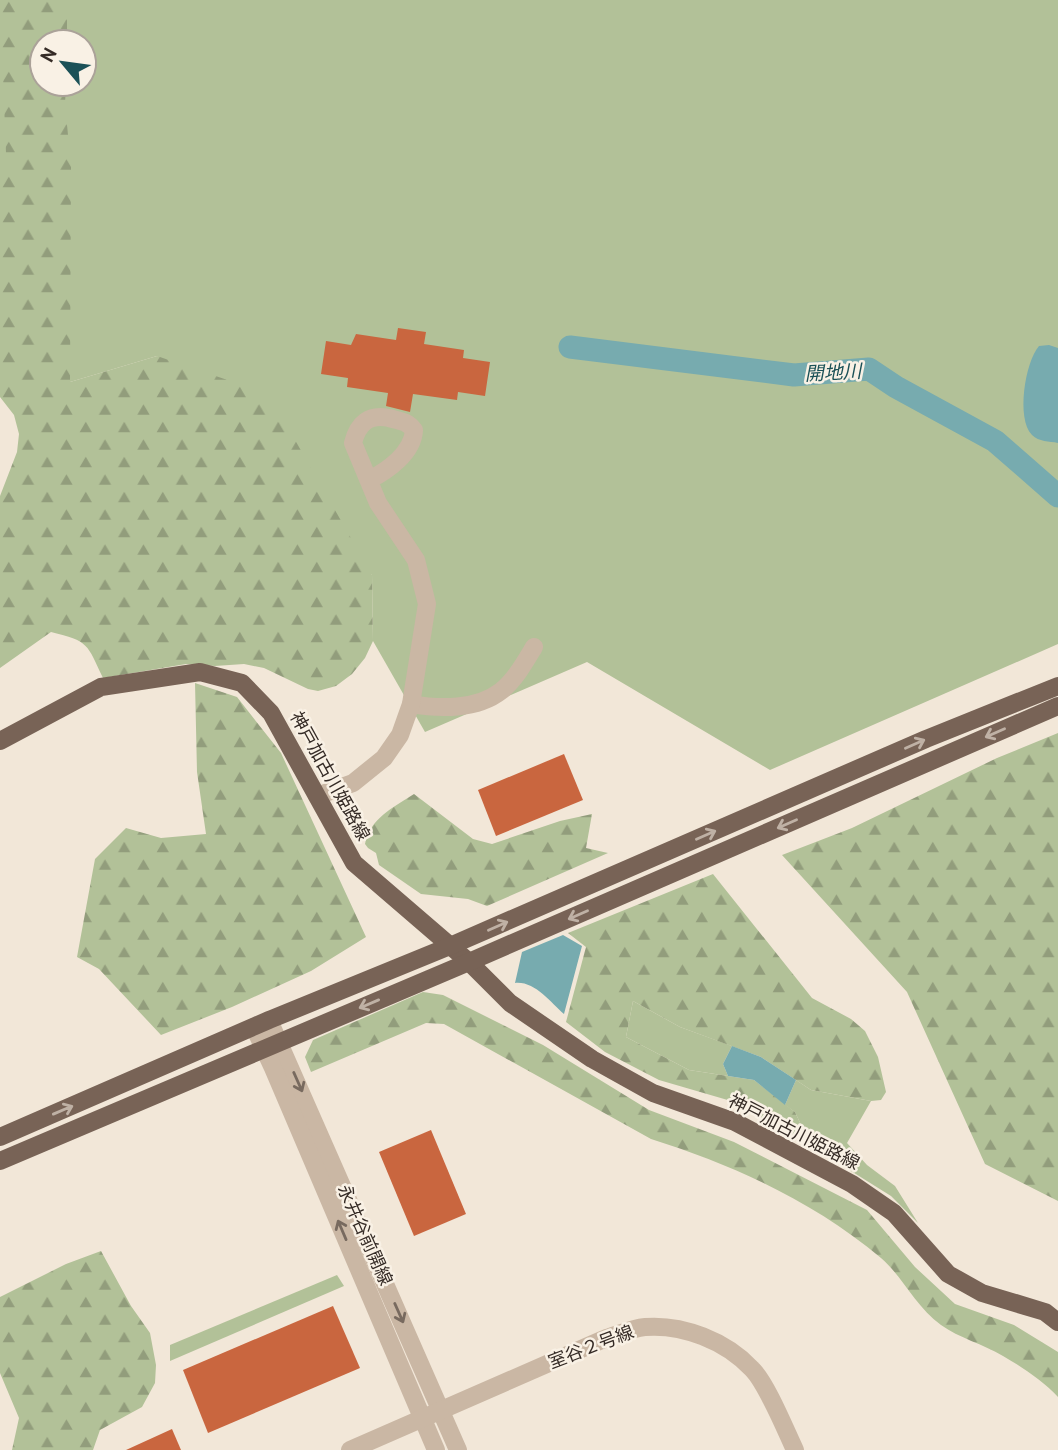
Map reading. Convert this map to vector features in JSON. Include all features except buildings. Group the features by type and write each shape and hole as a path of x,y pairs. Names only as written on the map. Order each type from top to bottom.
{"main road":[{"name":"神戸加古川姫路線","path":"0,741 101,687 200,673 242,683 271,712 354,863 469,962 510,1003 592,1059 653,1093 735,1122 852,1184 894,1213 948,1274 982,1293 1045,1312 1058,1322"},
{"path":"0,1137 450,946 926,739 1058,686"},
{"path":"0,1161 469,962 1058,706"}],"street":[{"path":"317,796 353,783 384,758 400,735 411,704 427,604 416,560 378,503 369,480"},
{"path":"411,704 452,707 477,702 500,692 520,670 534,647"},
{"name":"永井谷前開線","path":"261,1024 458,1450"},
{"name":"永井谷前開線","path":"271,1045 274,1068 436,1450"},
{"name":"室谷２号線","path":"350,1450 604,1339 644,1326 682,1328 718,1343 753,1369 780,1417 794,1450"}],"green space":[{"path":"0,0 3,0 18,160 0,159"},
{"path":"0,0 67,0 67,28 28,28 28,98 65,98 71,166 70,382 157,356 260,391 287,426 372,575 373,641 365,658 352,674 336,686 318,691 308,689 264,668 244,664 186,664 103,678 85,646 73,638 51,632 0,668 0,496 17,452 19,434 14,415 0,397 0,154 6,153"},
{"path":"57,0 1058,0 1058,644 770,770 587,662 425,732 373,641 372,575 157,356 70,382 52,98 98,98 98,28 55,28"},
{"path":"195,683 237,697 281,753 366,937 311,971 232,1007 161,1035 99,969 77,957 95,859 126,828 161,838 206,834 197,772"},
{"path":"1058,733 1058,1201 985,1164 907,992 782,855 852,828 997,758"},
{"path":"414,794 473,839 492,844 560,821 592,814 586,848 608,853 487,906 468,899 421,894 379,865 376,853 365,844 377,820"},
{"path":"713,874 812,998 851,1019 865,1031 878,1057 886,1092 881,1100 871,1101 811,1090 761,1057 680,1027 633,1001 626,1037 689,1070 754,1080 795,1112 811,1146 731,1101 659,1080 605,1052 566,1022 586,947 568,933"},
{"path":"423,992 443,995 543,1045 649,1110 734,1142 867,1210 915,1267 955,1304 1014,1325 1058,1352 1058,1397 1010,1360 941,1325 881,1258 828,1219 743,1173 651,1139 444,1024 426,1023 311,1072 305,1057 313,1040"},
{"path":"633,1001 680,1027 732,1046 723,1064 728,1076 689,1070 626,1037"},
{"path":"796,1080 811,1090 871,1101 847,1143 867,1165 895,1186 918,1223 891,1196 811,1146 795,1112 785,1105"},
{"path":"101,1251 131,1306 150,1333 156,1365 155,1383 142,1407 100,1430 93,1450 12,1450 19,1418 0,1373 0,1297 66,1264"},
{"path":"337,1275 344,1286 170,1361 170,1345"}],"water":[{"path":"1039,346 1058,348 1058,443 1041,440 1032,435 1024,417 1024,390 1030,364"},
{"path":"563,935 582,946 564,1014 536,989 515,983 522,952"},
{"path":"732,1046 761,1057 796,1080 785,1105 754,1080 728,1076 723,1064"}],"waterway":[{"name":"開地川","path":"570,347 794,375 869,369 896,387 995,441 1058,496"}]}
